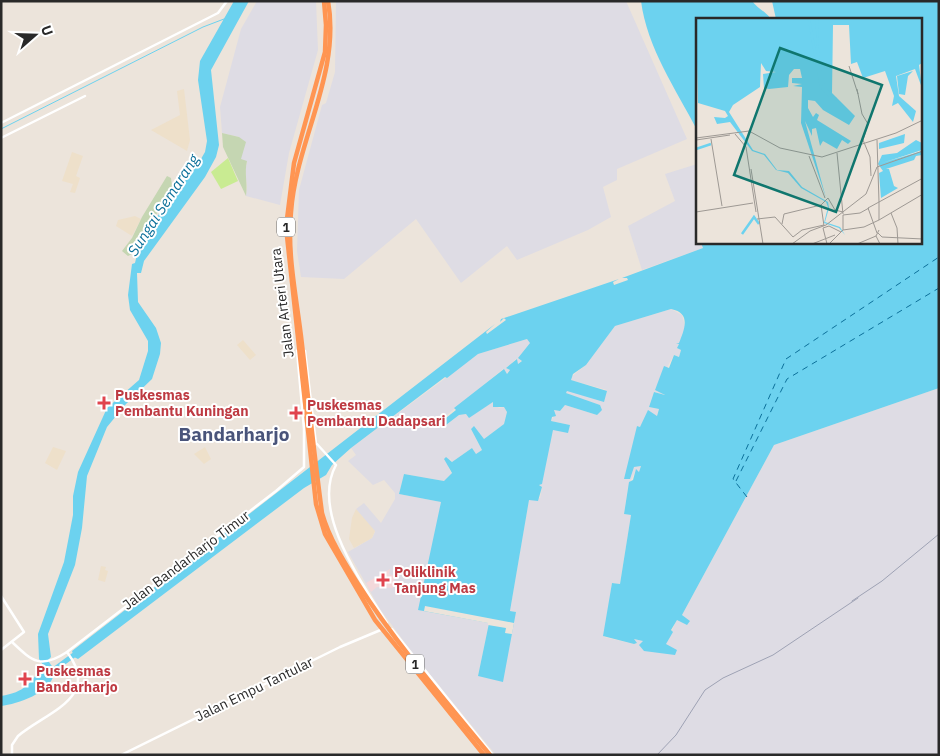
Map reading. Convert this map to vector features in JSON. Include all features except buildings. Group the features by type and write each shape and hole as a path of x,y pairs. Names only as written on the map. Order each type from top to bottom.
{"highway":[{"name":"Jalan Arteri Utara","path":"324,1 326,25 325,52 294,163 286,214 286,245 313,442 316,489 324,523 346,568"},
{"name":"Jalan Arteri Utara","path":"313,442 306,433 301,348 292,265 290,215 297,168 327,63 331,36 328,1"},
{"name":"1","path":"346,568 375,620 482,755"},
{"name":"1","path":"346,568 391,634 491,755"}],"street":[{"path":"1,123 218,13 227,1"},
{"path":"1,138 85,96"},
{"path":"301,348 306,359 313,442 334,464 329,489 334,529 390,627 491,755"},
{"name":"Jalan Bandarharjo Timur","path":"12,642 28,658 41,662 49,661 68,653 276,491 304,467 306,433"},
{"path":"1,596 24,632 1,650"},
{"name":"Jalan Empu Tantular","path":"121,755 340,647 390,627"},
{"path":"12,755 12,745 18,736 70,699 78,678 78,667 68,653"}],"shaded area":[{"path":"257,1 316,1 318,50 289,153 280,205 246,196 245,170 247,162 241,160 239,137 222,133 220,107 241,29"},
{"path":"336,1 626,1 687,139 617,169 617,180 603,187 611,217 588,230 517,260 507,246 461,283 416,219 344,279 301,277 297,251 299,190 322,105 326,103 335,72"},
{"path":"184,89 190,140 187,151 151,130 180,115 177,91"},
{"path":"72,152 83,156 76,176 80,178 75,193 70,192 73,184 62,181"},
{"path":"696,164 696,244 701,244 703,248 642,270 628,226 675,201 665,174"},
{"path":"135,216 141,219 132,236 116,226 118,220"},
{"path":"671,309 682,315 686,330 679,343 677,343 679,344 678,348 681,350 679,357 674,355 655,389 665,395 654,392 649,407 659,409 656,417 652,415 640,427 637,426 634,467 641,466 639,472 636,470 629,484 631,488 628,487 624,514 631,515 620,584 612,583 604,637 634,644 637,644 627,638 647,641 640,643 650,651 666,644 677,619 687,624 682,615 774,445 939,388 939,755 496,755 414,655 380,609 348,552 372,538 375,532 356,509 364,503 381,523 395,499 395,493 384,480 373,485 348,461 356,455 351,448 478,354 527,339 530,341 518,358 522,360 518,364 516,359 506,368 510,370 506,374 503,369 442,419 446,425 459,415 466,414 469,417 493,402 499,408 504,407 507,412 504,424 484,439 474,427 471,429 482,450 476,454 472,448 452,462 450,458 448,466 452,475 444,481 404,474 399,494 441,502 424,611 489,623 478,676 516,612 510,611 529,499 540,498 542,487 539,484 553,430 570,425 551,421 555,414 554,410 560,411 565,405 597,415 600,405 566,393 567,391 607,390 570,380 571,377 586,365 615,326"},
{"path":"243,340 256,355 250,360 237,345"},
{"path":"53,447 66,451 57,470 45,463"},
{"path":"205,447 211,459 204,464 194,454"},
{"path":"356,509 375,531 372,538 354,548 349,539 352,518"},
{"path":"101,566 106,567 105,570 108,571 105,582 98,580"},
{"name":"Poliklinik Tanjung Mas","path":"390,569 389,574 395,576 393,588 377,587 371,592 366,583"}],"green space":[{"path":"222,133 239,137 246,142 241,159 247,161 246,196 223,147"},
{"path":"228,158 238,181 221,189 211,172"},
{"path":"167,176 171,178 172,186 175,188 148,226 132,254 128,256 122,251 132,238 142,217"}],"water":[{"path":"234,1 249,1 211,70 219,145 216,157 205,177 144,261 141,273 137,273 138,302 156,328 161,343 160,354 152,379 126,404 107,427 87,476 82,528 75,565 48,634 51,657 48,660 54,672 51,681 40,692 24,700 1,706 1,696 16,692 26,686 43,665 39,659 38,634 64,562 73,515 73,496 78,472 107,408 139,380 148,351 148,341 130,310 128,295 132,264 135,263 140,247 156,219 205,152 207,141 198,80 200,61"},
{"path":"641,1 752,1 770,18 696,18 696,128 663,68 644,18"},
{"path":"772,1 939,1 939,388 774,445 682,615 690,621 687,625 677,620 671,630 673,632 666,644 677,650 675,655 644,651 639,645 643,641 634,639 637,643 634,644 603,636 612,583 620,584 631,515 624,514 629,482 633,480 636,469 639,472 641,466 634,467 630,479 624,479 637,426 640,427 648,410 657,416 659,409 649,407 654,392 665,395 655,390 664,366 669,368 674,355 679,357 681,350 677,348 679,344 676,343 679,343 683,333 684,318 678,311 671,309 615,326 586,365 573,374 571,380 607,391 604,402 567,391 566,393 600,405 602,410 597,415 565,405 560,411 554,410 556,416 552,417 551,421 570,425 568,433 553,430 542,484 539,485 542,487 538,501 529,500 510,611 516,612 503,682 478,676 489,623 418,610 441,502 399,494 404,474 444,481 452,473 444,459 446,457 452,462 472,448 476,454 482,450 471,429 474,426 484,439 504,424 507,412 504,407 493,407 493,402 469,418 466,414 459,415 446,425 441,422 456,410 454,408 504,369 507,374 510,370 506,368 517,359 518,364 522,361 518,358 530,343 527,339 478,354 447,378 445,377 351,448 332,465 326,475 304,488 78,659 74,657 72,651 495,324 486,332 487,334 506,320 504,318 500,322 501,319 619,279 613,282 614,285 628,280 627,278 622,278 703,248 701,244 922,244 922,18 776,18"}],"pier":[{"path":"425,606 514,623 512,634 505,633 506,628 488,625 488,623 424,611"}],"waterway":[{"path":"1,129 203,27 224,19"},
{"path":"48,674 78,652"}],"ferry route":[{"path":"747,497 733,479 786,359 939,257"},
{"path":"736,481 787,379 939,288"}],"railway":[{"path":"852,601 882,581 939,534"},
{"path":"657,755 676,735 705,690 723,678 773,655 858,598"},
{"path":"553,755 584,755"}],"place":[{"name":"Puskesmas Pembantu Kuningan","path":"104,403"},
{"name":"Puskesmas Pembantu Dadapsari","path":"296,413"},
{"name":"Poliklinik Tanjung Mas","path":"383,580"},
{"name":"Puskesmas Bandarharjo","path":"25,679"}],"district":[{"name":"Bandarharjo","path":"234,434"}],"water label":[{"name":"Sungai Semarang","path":"163,205"}]}
